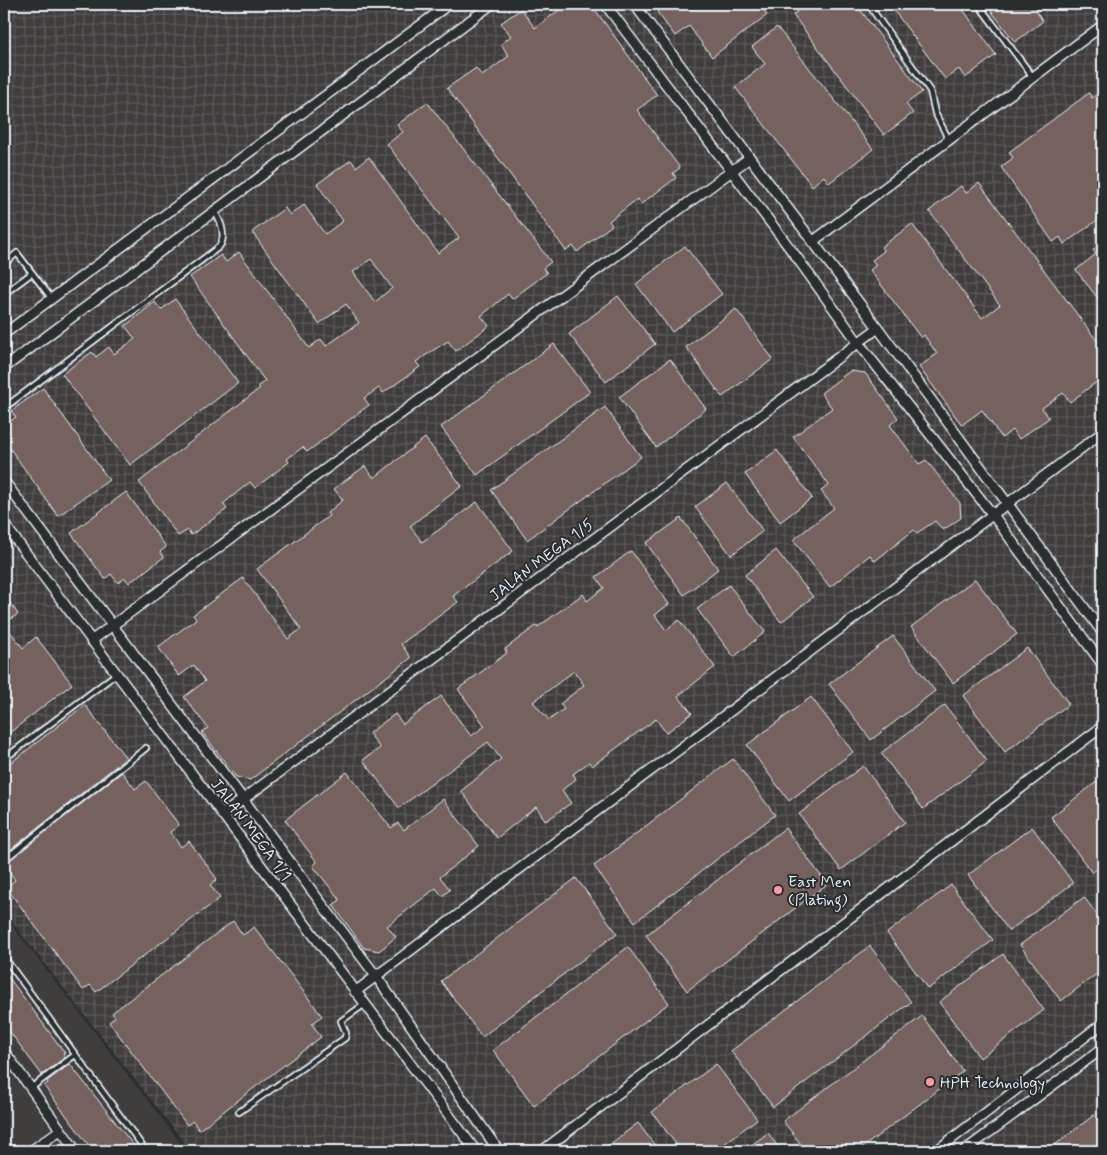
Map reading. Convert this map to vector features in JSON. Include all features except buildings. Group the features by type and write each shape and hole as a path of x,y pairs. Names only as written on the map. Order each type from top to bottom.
{"street":[{"path":"4,334 448,4"},
{"path":"4,368 492,4"},
{"path":"605,4 858,341 992,515 1103,665"},
{"path":"634,4 748,159 878,328 1103,633"},
{"path":"812,242 1103,24"},
{"path":"91,641 748,159"},
{"name":"JALAN MEGA 1/5","path":"222,815 878,328"},
{"path":"355,992 1103,432"},
{"path":"4,481 376,976 499,1151"},
{"name":"JALAN MEGA 1/1","path":"4,524 476,1151"},
{"path":"542,1151 1103,726"},
{"path":"936,1151 1103,1023"},
{"path":"964,1151 1103,1048"},
{"path":"4,1051 76,1151"},
{"path":"31,1151 60,1130"}],"lane":[{"path":"868,4 930,91 935,113 949,140"},
{"path":"978,4 1033,77"},
{"path":"4,408 218,246 223,238 220,223 215,212"},
{"path":"4,264 17,253 52,298"},
{"path":"4,294 32,273"},
{"path":"4,759 116,674"},
{"path":"4,860 146,748"},
{"path":"4,957 146,1151"},
{"path":"4,967 8,964"},
{"path":"239,1112 345,1038 346,1033 341,1021 365,1004"},
{"path":"30,1088 75,1055"}],"shaded area":[{"path":"4,4 1103,4 1103,1151 191,1151 4,912"},
{"path":"4,915 187,1151 4,1151"}],"place":[{"name":"East Men (Plating)","path":"778,890"},
{"name":"HPH Technology","path":"930,1082"}]}
